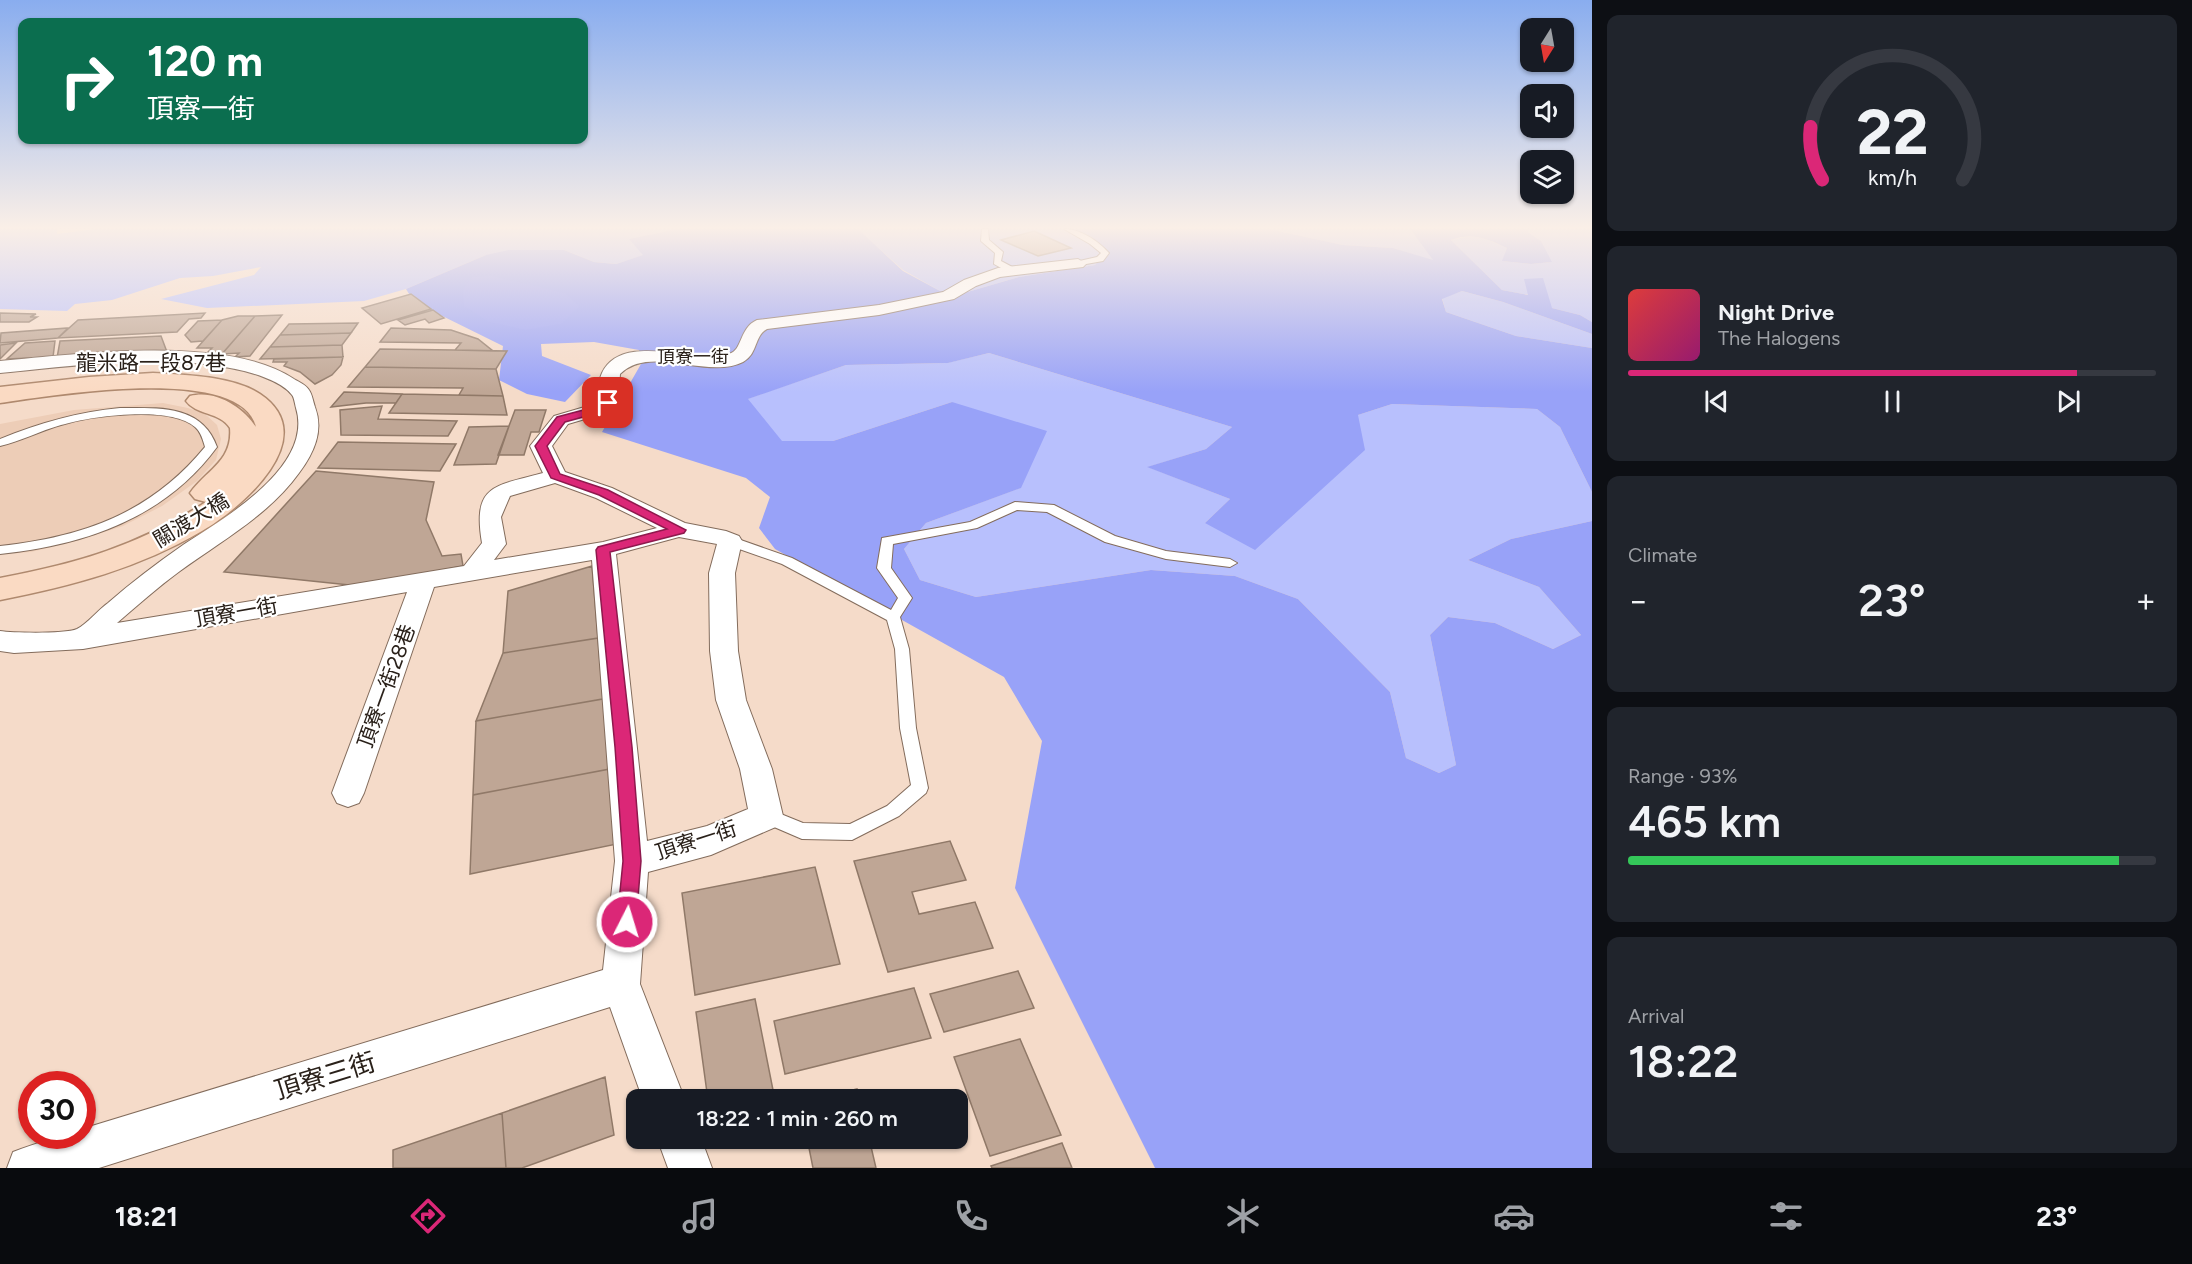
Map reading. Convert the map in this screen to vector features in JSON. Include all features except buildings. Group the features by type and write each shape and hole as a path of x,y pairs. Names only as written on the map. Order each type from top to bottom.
{"main road":[{"name":"關渡大橋","path":"0,395 127,382 174,382 210,386 240,394 256,403 268,417 270,432 269,450 258,472 213,511 179,532 127,555 77,572 0,589"},
{"path":"0,406 106,394 159,395 193,399 218,407 238,419 245,435 241,453 227,474 209,490 177,512 102,546 45,562 0,569"}],"street":[{"name":"頂寮一街","path":"730,540 679,530 604,493 556,476 541,446 561,420 595,410 608,403 610,373 619,363 642,358 674,357 712,361 736,358 747,349 750,333 754,327 763,324 879,310 948,296 973,284"},
{"name":"龍米路一段87巷","path":"0,367 161,358 228,360 252,365 286,379 299,390 310,412 305,446 295,464 279,484 244,514 168,568 83,639"},
{"path":"472,572 494,544 489,517 495,500 502,491 556,476"},
{"name":"頂寮一街","path":"0,641 14,643 83,639 603,550 679,530"},
{"path":"730,540 722,573 724,651 731,700 756,769 766,816"},
{"path":"603,550 632,861 621,984 660,1089"},
{"name":"頂寮一街28巷","path":"348,792 424,580"},
{"name":"頂寮一街","path":"632,861 711,840 766,816"},
{"name":"頂寮三街","path":"29,1168 621,984"},
{"path":"683,1149 690,1168"}],"lane":[{"path":"0,443 44,426 74,418 110,411 140,410 176,415 194,421 206,433 211,447 200,465 170,492 137,512 93,531 46,545 0,550"},
{"path":"766,816 802,831 852,832 893,811 920,788 908,728 902,649 893,617 905,598 884,568 887,542 974,525 1016,506 1050,508 1110,539 1166,555 1230,563"},
{"name":"頂寮一街","path":"730,540 787,561 893,617"}],"shaded area":[{"path":"0,284 163,284 112,300 75,304 67,311 0,309"},
{"path":"221,284 419,284 364,301 207,308 161,299"},
{"path":"419,284 926,284 940,291 964,293 997,284 1495,284 1502,290 1528,295 1525,284 1545,284 1552,308 1580,315 1592,322 1592,334 1503,302 1462,291 1442,299 1446,312 1516,336 1592,348 1592,492 1560,427 1537,409 1392,404 1358,415 1365,450 1255,550 1205,523 1230,499 1147,467 1206,449 1232,427 989,353 948,363 846,365 748,399 782,441 833,441 952,402 1047,431 1021,488 926,523 904,549 920,580 976,597 1151,570 1235,576 1298,599 1390,692 1406,758 1439,773 1456,765 1430,635 1448,617 1495,623 1553,649 1581,635 1539,587 1468,560 1511,539 1592,521 1592,1168 1155,1168 1015,888 1042,741 1004,677 775,549 759,528 770,497 746,478 602,432 641,364 639,350 594,342 541,344 542,356 591,375 565,402 527,394 499,380 503,346 414,302 406,289"},
{"path":"467,284 524,284 565,293 579,306 561,324 526,330 489,322 464,306 463,290"},
{"path":"927,284 997,284 964,293 940,291"},
{"path":"1495,284 1592,284 1592,322 1580,315 1552,308 1529,295 1502,290"},
{"path":"1462,291 1503,302 1592,334 1592,348 1516,336 1446,312 1442,298"},
{"path":"989,353 1232,427 1206,449 1148,467 1230,499 1205,523 1358,415 1392,404 1537,409 1560,427 1592,492 1592,521 1511,539 1468,560 1539,587 1581,635 1553,649 1495,623 1448,617 1430,635 1456,765 1439,773 1406,758 1390,692 1298,599 1235,576 1151,570 976,597 920,580 904,549 926,523 1020,488 952,402 833,441 781,441 747,399 846,365 947,363"},
{"path":"163,403 205,414 217,425 221,439 216,460 197,481 162,506 123,526 31,552 0,554 0,424 74,410"}],"route":[{"path":"608,403 595,410 561,420 541,446 556,476 604,493 679,530 603,550 632,861 627,922"}]}
